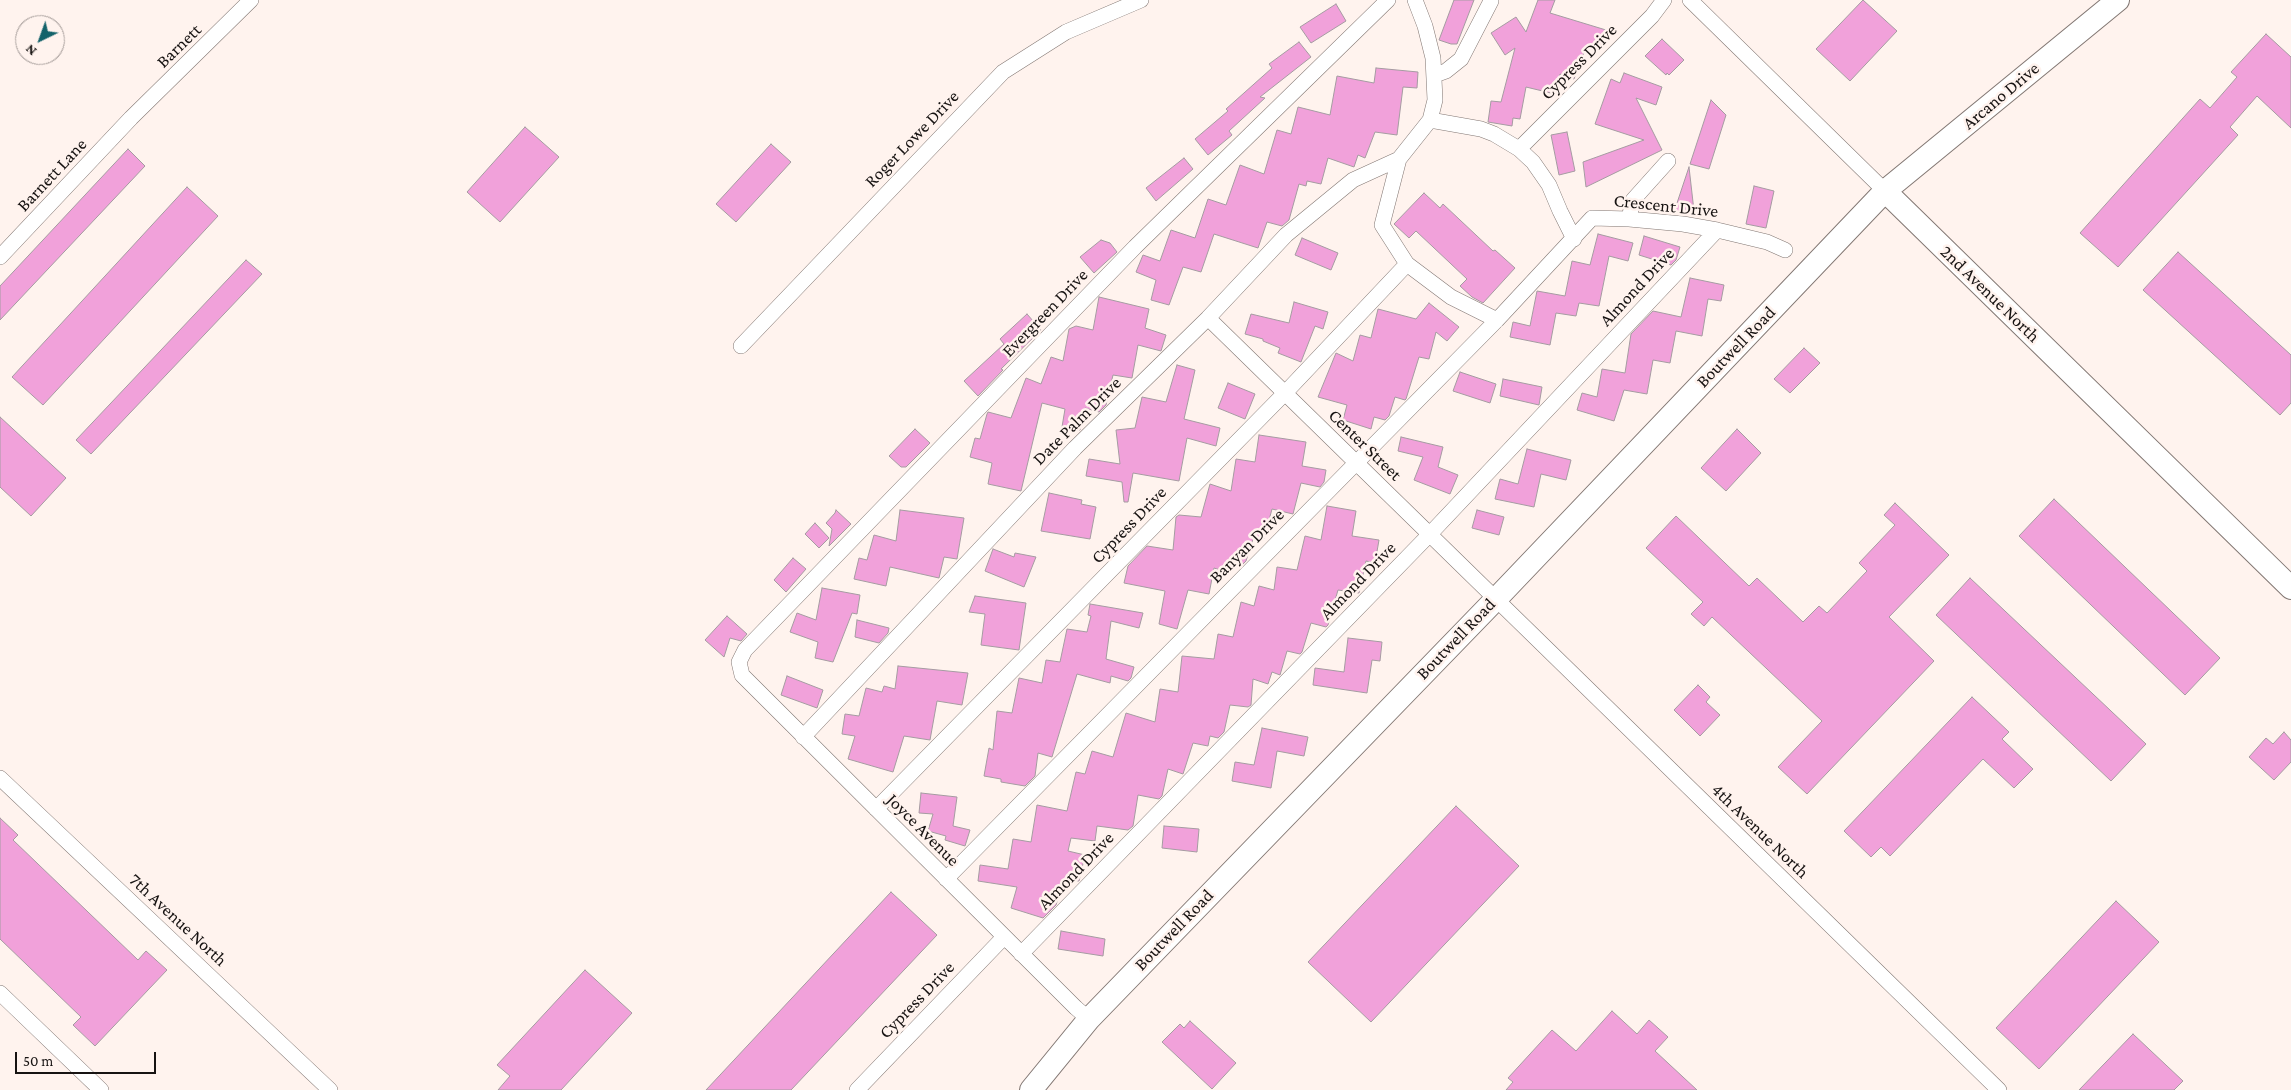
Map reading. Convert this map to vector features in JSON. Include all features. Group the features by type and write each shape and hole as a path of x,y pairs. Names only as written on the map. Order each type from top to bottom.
{"street":[{"name":"Barnett","path":"131,118 251,0"},
{"name":"Roger Lowe Drive","path":"740,346 1003,72 1066,32 1141,0"},
{"name":"Evergreen Drive","path":"739,662 745,650 1135,247 1388,0"},
{"path":"1415,0 1425,26 1435,75 1435,100 1430,120 1399,159 1382,224 1408,264 1451,297 1498,320"},
{"name":"Cypress Drive","path":"1519,149 1652,16 1664,0"},
{"name":"2nd Avenue North","path":"1690,0 2291,588"},
{"name":"Arcano Drive","path":"1885,191 2118,0"},
{"path":"1435,75 1446,71 1461,59 1492,1"},
{"name":"Barnett Lane","path":"0,257 131,118"},
{"path":"1430,120 1481,129 1494,134 1519,149 1533,162 1550,185 1574,239"},
{"name":"Date Palm Drive","path":"803,737 1075,448 1208,318 1286,235 1353,180 1399,159"},
{"path":"1629,218 1633,200 1668,161"},
{"name":"Boutwell Road","path":"1031,1090 1089,1019 1496,599 1885,191"},
{"name":"Crescent Drive","path":"1574,239 1592,218 1629,218 1717,230 1767,242 1785,250"},
{"name":"Almond Drive","path":"1021,954 1430,534 1717,230"},
{"name":"Banyan Drive","path":"946,879 1498,320 1574,239"},
{"name":"Cypress Drive","path":"876,809 1285,393 1408,264"},
{"name":"Center Street","path":"1208,318 1496,599"},
{"name":"4th Avenue North","path":"1496,599 1998,1090"},
{"name":"Joyce Avenue","path":"739,662 742,674 803,737 1089,1019"},
{"name":"7th Avenue North","path":"0,778 330,1090"},
{"name":"Cypress Drive","path":"857,1090 1004,937"},
{"path":"0,993 101,1090"}],"building":[{"path":"1454,0 1474,0 1457,44 1451,44 1439,40"},
{"path":"1538,0 1555,0 1550,13 1606,30 1599,51 1586,47 1574,79 1560,74 1555,94 1526,87 1520,119 1513,118 1512,126 1488,122 1491,101 1501,102 1515,48 1505,55 1491,33 1516,17 1526,32"},
{"path":"1863,0 1897,31 1850,81 1816,49"},
{"path":"1336,4 1346,21 1311,43 1300,27"},
{"path":"2266,34 2291,57 2291,128 2257,96 2230,127 2238,135 2118,267 2080,233 2200,99 2210,108 2237,77 2231,72"},
{"path":"1662,39 1684,60 1669,75 1667,73 1666,75 1645,56"},
{"path":"1299,42 1311,57 1260,97 1265,98 1229,131 1232,135 1208,155 1195,139 1228,111 1226,109 1272,68 1269,64"},
{"path":"1376,68 1418,72 1417,88 1403,87 1397,135 1375,132 1365,158 1358,155 1354,167 1328,158 1321,184 1307,181 1306,186 1299,184 1289,220 1282,226 1267,222 1258,248 1214,234 1201,272 1183,267 1169,305 1151,300 1156,280 1136,272 1143,255 1160,261 1171,230 1195,238 1208,199 1226,205 1240,165 1264,174 1277,130 1291,134 1298,107 1330,115 1337,76 1374,83"},
{"path":"1624,73 1662,87 1656,105 1636,98 1662,150 1586,187 1583,162 1644,140 1595,124 1611,79 1620,83"},
{"path":"1711,100 1726,115 1709,169 1690,164"},
{"path":"525,127 559,157 500,222 467,192"},
{"path":"1567,132 1575,171 1559,175 1551,135"},
{"path":"771,144 791,162 736,222 716,204"},
{"path":"128,149 145,166 0,320 0,286"},
{"path":"1184,158 1193,169 1156,201 1146,188"},
{"path":"1689,167 1694,211 1674,212"},
{"path":"1754,186 1774,191 1766,228 1746,224"},
{"path":"187,187 218,216 43,405 12,377"},
{"path":"1424,193 1440,208 1443,204 1493,251 1495,250 1515,268 1483,303 1472,297 1460,286 1467,279 1416,231 1409,238 1394,224"},
{"path":"1598,234 1633,243 1628,261 1609,256 1599,306 1579,303 1576,316 1556,313 1550,345 1510,337 1513,322 1530,326 1537,291 1565,296 1572,261 1590,265"},
{"path":"1644,236 1680,247 1676,260 1671,265 1639,255"},
{"path":"1302,238 1338,253 1331,270 1295,255"},
{"path":"1101,240 1110,243 1117,252 1094,273 1080,257"},
{"path":"2178,252 2291,355 2291,403 2280,415 2143,290"},
{"path":"246,260 262,274 91,454 76,440"},
{"path":"1690,278 1724,285 1721,301 1708,299 1702,336 1676,331 1670,363 1653,360 1647,394 1624,390 1614,421 1577,410 1582,393 1597,397 1602,369 1625,373 1631,334 1653,311 1681,317"},
{"path":"1099,297 1149,309 1145,328 1166,335 1161,351 1138,345 1132,378 1113,375 1106,405 1099,412 1085,408 1080,430 1062,427 1065,409 1042,403 1021,491 988,484 992,463 970,457 975,438 980,439 988,412 1011,418 1026,378 1041,384 1051,357 1063,361 1069,329 1076,326 1093,330"},
{"path":"1294,302 1328,312 1323,329 1315,326 1301,362 1278,353 1280,348 1263,341 1263,339 1245,334 1251,314 1289,323"},
{"path":"1429,303 1459,327 1447,341 1436,332 1429,359 1419,357 1406,399 1395,397 1389,416 1385,420 1374,417 1371,429 1343,420 1347,405 1318,397 1336,353 1353,361 1360,335 1371,338 1378,309 1416,319"},
{"path":"1027,314 1041,330 1001,369 1003,370 978,396 964,381 1004,344 1000,339"},
{"path":"1804,348 1820,363 1790,393 1774,379"},
{"path":"1177,365 1195,370 1184,419 1220,428 1216,446 1187,438 1179,481 1133,473 1128,502 1124,502 1122,482 1086,476 1089,459 1120,464 1116,430 1135,428 1142,397 1166,402"},
{"path":"1460,372 1496,384 1490,403 1453,391"},
{"path":"1503,379 1542,387 1539,405 1500,396"},
{"path":"1228,383 1255,394 1245,419 1218,408"},
{"path":"0,417 66,478 31,516 0,487"},
{"path":"915,429 930,443 906,467 901,467 889,456"},
{"path":"1737,429 1761,453 1726,491 1701,468"},
{"path":"1259,435 1306,442 1302,466 1326,470 1324,482 1320,487 1301,483 1293,514 1272,509 1264,539 1254,536 1246,561 1241,566 1232,563 1229,573 1214,568 1209,594 1188,590 1177,629 1159,624 1165,591 1124,583 1128,566 1147,546 1173,550 1176,517 1179,515 1201,517 1210,484 1231,491 1236,459 1255,462"},
{"path":"1401,437 1443,447 1438,467 1458,475 1450,494 1414,480 1423,457 1398,451"},
{"path":"1527,449 1571,460 1566,480 1541,474 1534,507 1495,499 1500,479 1518,484"},
{"path":"1049,493 1082,500 1081,504 1096,507 1090,539 1041,531"},
{"path":"2054,499 2220,658 2185,695 2019,536"},
{"path":"1895,503 1949,555 1889,617 1934,661 1807,794 1778,767 1822,721 1712,617 1704,626 1691,614 1703,602 1646,548 1676,516 1749,586 1757,578 1803,622 1819,606 1827,613 1867,571 1859,563 1895,525 1884,515"},
{"path":"1327,506 1356,511 1352,536 1379,540 1375,563 1366,561 1359,593 1338,590 1328,625 1326,627 1311,623 1302,652 1300,654 1287,651 1280,675 1272,672 1268,684 1253,679 1251,705 1248,707 1230,705 1224,732 1218,738 1210,736 1208,746 1193,743 1183,774 1168,769 1162,796 1159,799 1138,795 1133,826 1128,830 1097,826 1095,841 1071,838 1068,851 1085,855 1079,881 1068,880 1066,890 1061,889 1056,905 1043,918 1011,908 1017,887 978,881 980,865 1008,869 1013,839 1031,842 1037,805 1067,811 1076,772 1085,774 1092,751 1113,757 1126,713 1155,722 1160,689 1178,692 1182,656 1214,659 1218,634 1233,637 1241,602 1254,606 1259,586 1274,590 1277,567 1297,570 1305,536 1321,540"},
{"path":"836,510 851,524 829,546 832,529 826,523"},
{"path":"900,510 964,518 957,559 944,557 939,578 890,567 886,586 854,579 859,558 867,560 874,535 896,541"},
{"path":"1477,510 1504,517 1499,535 1472,528"},
{"path":"815,523 829,538 819,548 805,534"},
{"path":"993,549 1014,557 1015,553 1036,557 1024,587 985,571"},
{"path":"793,558 806,569 786,592 774,580"},
{"path":"1970,578 2146,744 2111,781 1936,615"},
{"path":"822,588 860,595 857,614 852,613 833,662 815,658 818,642 790,632 797,613 816,620"},
{"path":"975,596 1026,603 1019,650 981,645 985,614 969,612"},
{"path":"1090,604 1143,613 1139,628 1111,621 1106,659 1134,667 1131,678 1128,681 1111,676 1110,683 1077,674 1052,757 1038,753 1035,776 1025,786 1001,782 1001,779 984,776 989,748 993,750 997,711 1012,713 1019,678 1042,683 1046,660 1060,662 1067,629 1087,632 1091,616 1088,615"},
{"path":"727,616 747,634 741,641 730,638 724,657 705,640"},
{"path":"857,620 889,628 888,633 879,643 855,637"},
{"path":"1348,638 1382,642 1380,661 1372,660 1367,693 1313,685 1315,668 1344,672"},
{"path":"898,666 968,673 962,705 937,701 930,740 904,736 893,772 848,759 855,736 842,734 845,714 859,716 866,688 882,692 884,686 895,689"},
{"path":"787,676 823,690 817,708 781,695"},
{"path":"1698,685 1710,697 1706,702 1720,715 1700,736 1674,710"},
{"path":"1972,697 2009,732 2002,739 2033,769 2014,788 1983,759 1890,856 1881,847 1871,857 1844,831"},
{"path":"1262,728 1308,737 1304,756 1277,751 1271,788 1232,781 1235,762 1254,765"},
{"path":"2284,732 2291,740 2291,762 2274,780 2249,757 2266,738 2273,744"},
{"path":"921,793 957,797 953,826 970,830 965,846 945,840 946,836 928,831 933,814 919,813"},
{"path":"1456,806 1519,866 1371,1022 1308,962"},
{"path":"0,818 18,835 13,840 138,960 146,951 167,970 95,1046 73,1025 81,1017 0,939"},
{"path":"1164,826 1199,829 1197,852 1162,848"},
{"path":"891,892 937,935 791,1090 706,1090"},
{"path":"2116,901 2159,942 2039,1069 1996,1028"},
{"path":"1061,931 1105,939 1103,956 1058,949"},
{"path":"585,970 632,1013 561,1090 498,1090 510,1076 497,1065"},
{"path":"1612,1011 1637,1034 1649,1020 1668,1037 1655,1051 1697,1090 1506,1090 1513,1082 1508,1078 1552,1030 1576,1051"},
{"path":"1190,1021 1236,1063 1212,1089 1162,1042 1180,1024 1184,1028"},
{"path":"2133,1034 2183,1081 2174,1090 2079,1090"}]}
